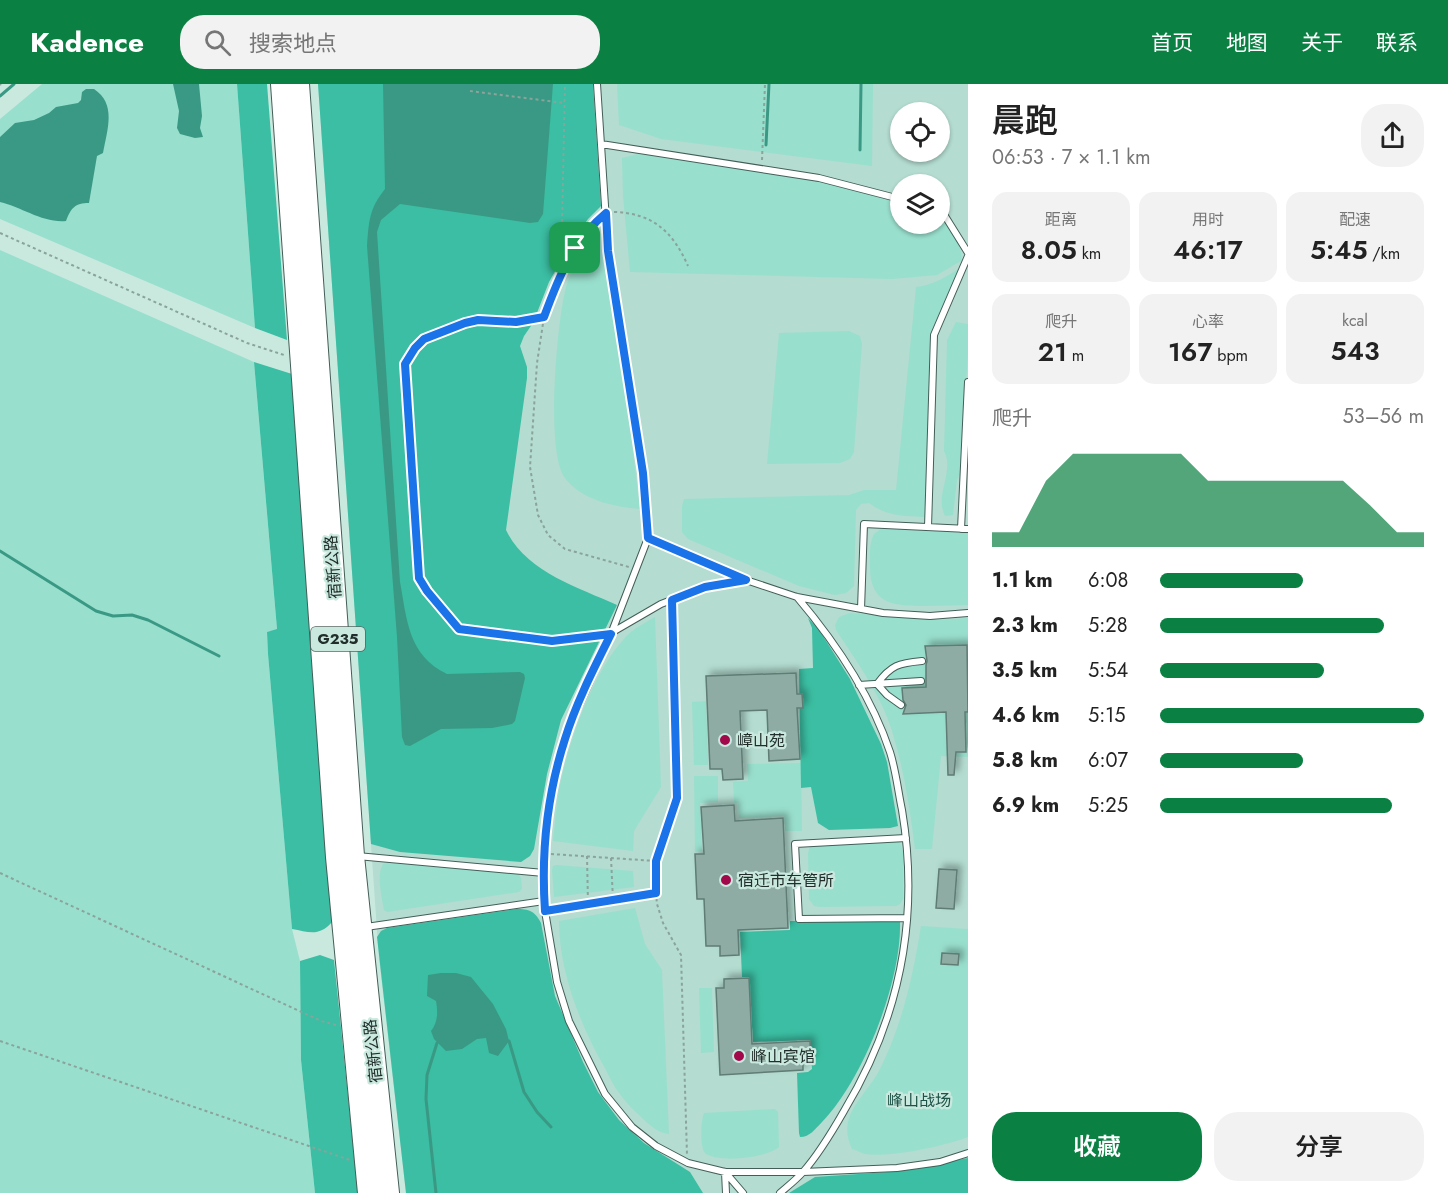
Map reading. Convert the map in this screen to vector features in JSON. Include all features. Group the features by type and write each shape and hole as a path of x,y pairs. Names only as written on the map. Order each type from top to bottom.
{"highway":[{"name":"宿新公路","path":"282,84 337,857 369,1193"},
{"name":"宿新公路","path":"298,84 353,856 388,1193"}],"lane":[{"path":"597,84 608,251 643,473 648,538 611,634 565,737 552,785 544,837 544,901 556,982 569,1021 605,1094 632,1127 656,1146 688,1163 725,1172 803,1172 897,1168 940,1162 968,1153"},
{"path":"601,144 819,178 890,196"},
{"path":"928,527 934,335 968,255 950,224"},
{"path":"861,609 864,524 964,529 968,382"},
{"path":"648,538 746,580 797,597 883,613 930,616 968,613"},
{"path":"611,634 661,604 705,587 746,580"},
{"path":"780,1193 803,1172 833,1130 862,1081 884,1030 897,987 907,918 909,879 906,838 890,753 859,685 821,626 797,597"},
{"path":"877,684 893,666 922,661"},
{"path":"859,685 921,681"},
{"path":"877,684 901,705"},
{"path":"906,838 795,844 799,919 907,918"},
{"path":"353,856 544,873"},
{"path":"360,928 544,901"},
{"path":"725,1172 726,1193"},
{"path":"725,1172 743,1193"}],"path":[{"path":"561,271 565,84"},
{"path":"762,169 765,84"},
{"path":"470,91 564,103"},
{"path":"636,569 565,549 548,535 538,515 530,467 537,363 544,317 561,271 594,223 606,213 637,215 652,220 668,233 680,248 688,266"},
{"path":"0,233 247,343 302,362"},
{"path":"544,317 516,322 478,320 465,323 424,339 405,364 419,578 459,629 552,641 611,634"},
{"path":"672,600 677,798 656,861 656,893 663,923 681,956 688,1163"},
{"path":"544,853 656,861"},
{"path":"587,856 588,904"},
{"path":"611,858 613,900"},
{"path":"0,873 321,1021 353,1030"},
{"path":"545,911 656,893"},
{"path":"0,1041 367,1166"}],"shaded area":[{"path":"173,84 199,84 202,116 200,128 203,137 195,138 180,134 177,128 179,111"},
{"path":"237,84 267,84 287,340 255,328"},
{"path":"318,84 968,84 968,1193 406,1193 379,959"},
{"path":"318,84 593,84 601,206 588,219 571,243 549,282 533,323 520,346 527,367 527,378 506,530 526,557 540,567 570,584 617,605 561,720 547,774 534,849 530,856 521,862 400,852 371,844"},
{"path":"383,84 553,84 543,214 538,222 530,223 400,204 381,220 377,232 400,582 408,623 417,647 424,657 447,674 520,672 525,678 515,721 512,724 492,728 441,729 410,746 405,745 402,737 397,637 367,246 371,216 385,189"},
{"path":"86,89 94,89 101,95 106,102 109,118 103,153 97,156 89,203 74,207 66,221 57,221 0,202 0,137 15,123 34,120 56,107 78,103 82,92"},
{"path":"254,362 292,374 332,922 318,932 292,929 268,654 267,632 277,629"},
{"path":"808,618 818,628 850,679 881,744 887,762 898,826 829,830 818,823 811,787 801,788 799,669 813,668 812,628"},
{"path":"516,909 531,912 541,923 555,996 598,1092 619,1120 644,1143 690,1172 703,1193 406,1193 377,937 387,928"},
{"path":"790,921 900,921 899,945 887,1000 865,1056 837,1104 812,1132 800,1137 797,1073 808,1072 812,1069 810,1040 753,1042 749,977 742,977 740,932 790,930"},
{"path":"320,955 334,960 358,1193 315,1193 301,1060 300,961"},
{"path":"456,973 471,977 493,1004 506,1029 509,1041 498,1056 489,1053 486,1038 477,1039 462,1049 446,1051 434,1039 431,1031 436,1020 437,1009 436,1001 427,996 428,975"},
{"path":"968,1158 968,1193 789,1193 815,1177 902,1171"}],"green space":[{"path":"42,84 237,84 255,328 0,219 0,119"},
{"path":"617,84 873,84 872,166 661,139 619,125"},
{"path":"638,154 817,181 890,200 890,234 950,234 950,230 960,249 961,261 937,275 892,279 630,272 622,158"},
{"path":"601,233 640,509 599,501 572,486 565,478 559,464 555,442 556,356 566,287 576,266"},
{"path":"0,250 254,362 277,630 267,632 268,654 292,929 300,961 301,1060 315,1193 0,1193"},
{"path":"960,268 931,333 925,517 895,514 882,511 869,503 861,504 856,510 854,586 846,593 835,595 799,586 688,539 682,532 684,499 849,495 864,490 896,490 916,287 934,282"},
{"path":"956,322 968,324 968,354 960,474 957,480 953,515 945,516 942,500 947,467 944,451 947,340"},
{"path":"849,331 860,336 862,344 854,452 850,459 840,463 767,464 779,333"},
{"path":"881,529 968,533 968,605 894,604 879,596 871,578 870,553 874,534"},
{"path":"850,613 936,620 968,618 968,757 941,756 932,849 915,849 903,774 887,718 868,679 836,630 835,625 839,617"},
{"path":"655,617 661,787 634,831 633,851 553,841 563,771 585,705 618,646 634,630"},
{"path":"706,701 708,765 694,765 692,702"},
{"path":"801,763 802,831 785,831 784,816 739,818 738,803 734,803 733,782 748,781 747,764"},
{"path":"694,776 718,776 718,802 700,803 702,851 695,852"},
{"path":"899,841 903,851 903,899 900,904 896,906 820,907 814,906 809,899 808,853 810,846"},
{"path":"383,864 518,874 521,878 522,889 519,892 387,912 384,910 380,880"},
{"path":"556,865 633,871 634,887 554,897 552,870"},
{"path":"635,908 645,944 662,970 669,1134 658,1131 645,1121 614,1085 580,1017 563,960 559,921"},
{"name":"峰山战场","path":"921,926 968,929 968,1137 917,1150 876,1155 865,1154 852,1149 848,1136 848,1122 853,1109 879,1071 894,1036 910,982"},
{"path":"699,988 712,988 714,1052 701,1053"},
{"path":"775,1109 778,1112 779,1147 773,1151 733,1159 713,1157 704,1151 701,1134 704,1113"}],"building":[{"path":"967,645 966,752 956,752 954,775 948,775 946,712 903,714 906,705 902,688 926,687 925,646"},
{"name":"嶂山苑","path":"796,673 797,694 802,694 803,708 797,708 800,759 769,761 767,710 740,711 743,779 723,780 722,769 710,769 706,676"},
{"path":"734,805 735,821 783,818 788,928 738,930 739,955 720,956 720,946 706,946 704,899 697,899 695,854 704,854 701,807"},
{"path":"939,869 957,870 954,909 936,908"},
{"path":"942,953 959,954 958,965 941,964"},
{"path":"749,978 752,1044 810,1041 811,1061 803,1061 803,1070 720,1075 716,988 724,988 724,979"}],"waterway":[{"path":"0,96 14,84"},
{"path":"766,145 769,84"},
{"path":"860,150 861,84"},
{"path":"0,551 96,611 113,616 132,615 148,620 219,656"},
{"path":"509,1041 524,1092 537,1112 551,1127"},
{"path":"436,1193 426,1099 427,1075 437,1043"}],"place":[{"name":"嶂山苑","path":"725,740"},
{"name":"宿迁市车管所","path":"726,880"},
{"name":"峰山宾馆","path":"739,1056"}],"route":[{"path":"606,213 608,251 643,473 648,538 746,580 705,587 672,600 677,798 656,861 656,893 545,911 544,837 552,785 565,737 611,634 552,641 459,629 427,591 419,578 405,364 424,339 465,323 478,320 516,322 544,317 561,271 575,248 594,223 606,213"}]}
